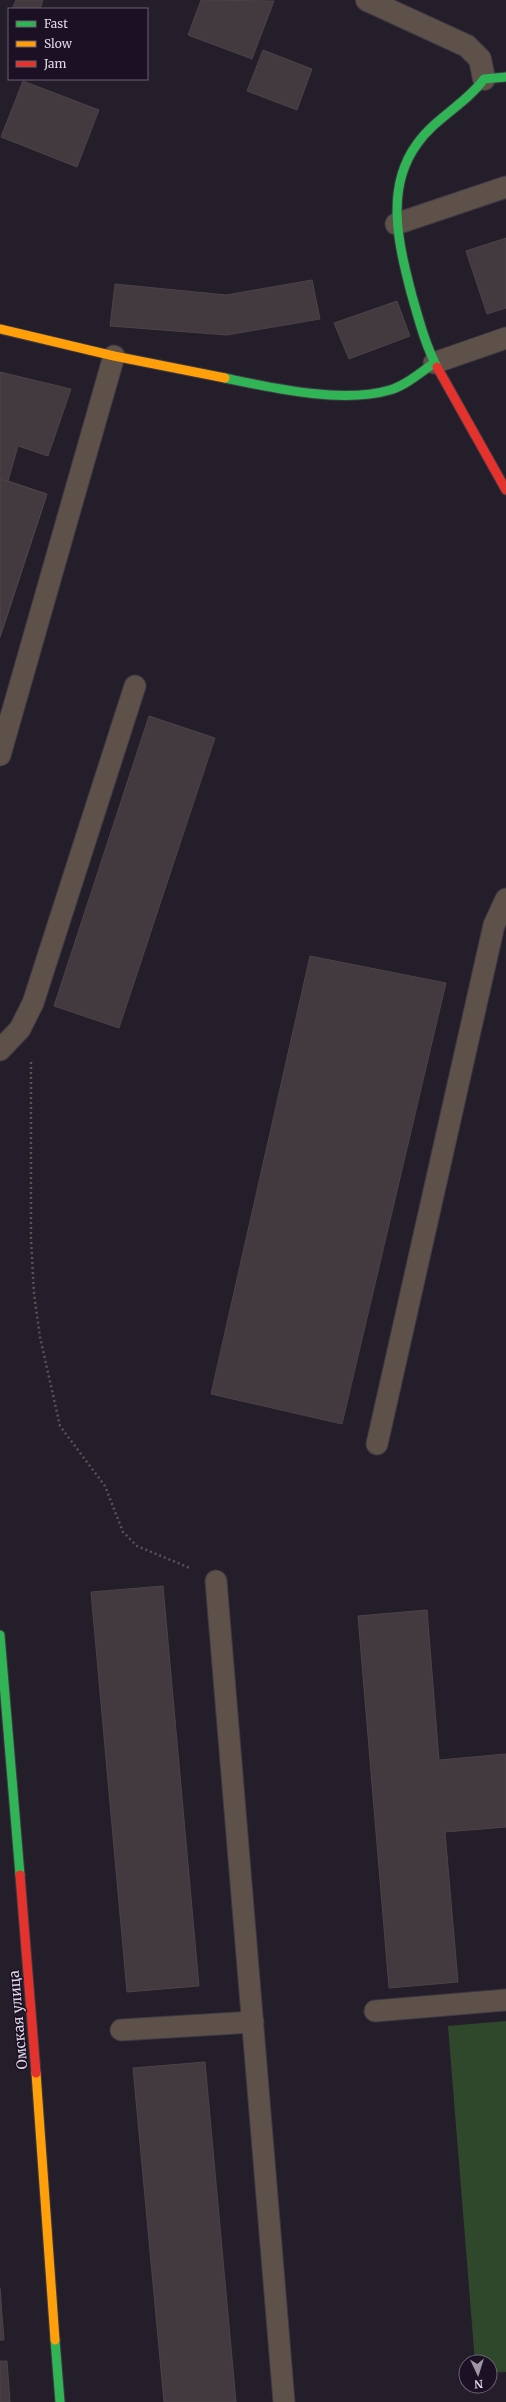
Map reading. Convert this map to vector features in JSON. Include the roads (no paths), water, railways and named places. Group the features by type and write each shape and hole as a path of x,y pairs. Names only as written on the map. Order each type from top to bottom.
{"street":[{"path":"367,0 467,46 480,59 484,79 475,92 452,108 413,150 402,172 397,189 396,224 399,245 418,316 434,362 506,490"},
{"path":"484,79 506,77"},
{"path":"0,329 114,356 279,389 360,397 391,390 411,380 434,362"},
{"name":"Омская улица","path":"0,1635 33,2026 60,2402"}],"lane":[{"path":"396,224 506,187"},
{"path":"434,362 506,338"},
{"path":"0,756 114,356"},
{"path":"0,1050 20,1029 33,1004 135,686"},
{"path":"377,1444 494,925 506,899"},
{"path":"216,1581 284,2402"},
{"path":"375,2011 506,2000"},
{"path":"121,2030 253,2022"}]}
